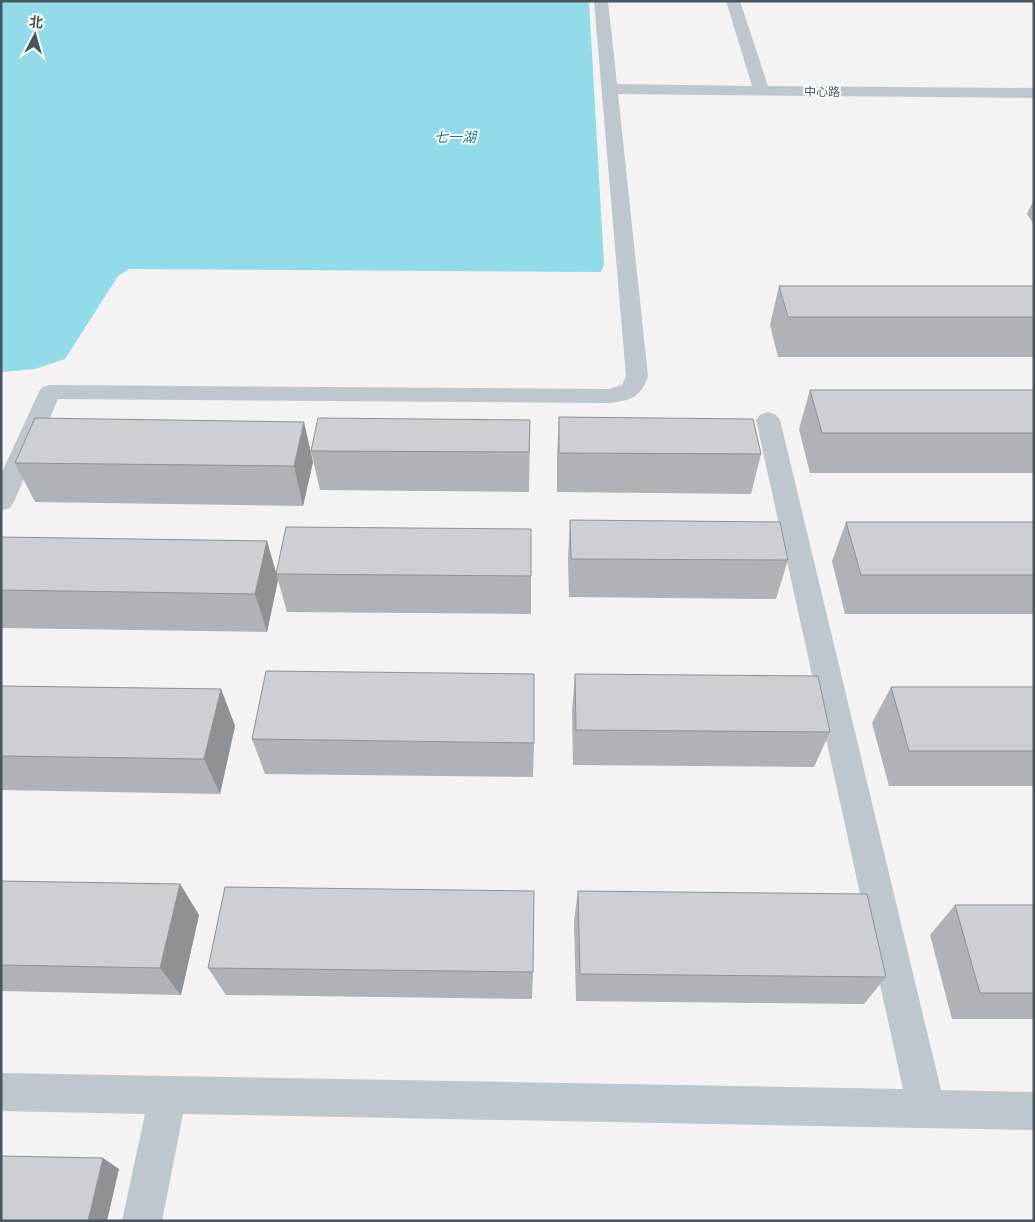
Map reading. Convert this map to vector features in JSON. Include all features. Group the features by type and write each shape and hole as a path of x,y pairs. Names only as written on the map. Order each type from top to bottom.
{"street":[{"path":"1,502 50,392 609,396 628,393 633,388 637,376 601,1"},
{"path":"733,1 761,90"},
{"name":"中心路","path":"610,89 1034,93"},
{"path":"768,420 926,1109"},
{"path":"1,1092 1034,1111"},
{"path":"142,1221 168,1095"}],"water":[{"name":"七一湖","path":"1,1 589,1 604,265 601,272 129,269 118,276 65,359 35,369 1,372"}],"building":[{"path":"779,286 1034,286 1034,317 788,317"},
{"path":"810,390 1034,390 1034,433 822,433"},
{"path":"559,417 753,419 761,454 559,453"},
{"path":"35,418 304,422 294,466 15,463"},
{"path":"318,418 530,420 529,452 311,451"},
{"path":"570,520 780,522 788,560 571,559"},
{"path":"846,522 1034,522 1034,575 861,575"},
{"path":"286,527 531,529 531,576 276,574"},
{"path":"1,537 267,541 255,594 1,590"},
{"path":"266,671 534,674 534,743 252,739"},
{"path":"575,674 818,676 830,732 576,730"},
{"path":"1,686 221,689 204,759 1,756"},
{"path":"891,687 1034,687 1034,751 909,751"},
{"path":"1,881 180,884 160,968 1,965"},
{"path":"225,887 534,891 533,972 208,968"},
{"path":"578,891 867,894 886,977 580,974"},
{"path":"955,905 1034,905 1034,993 980,993"},
{"path":"1,1156 103,1158 88,1221 1,1221"}]}
